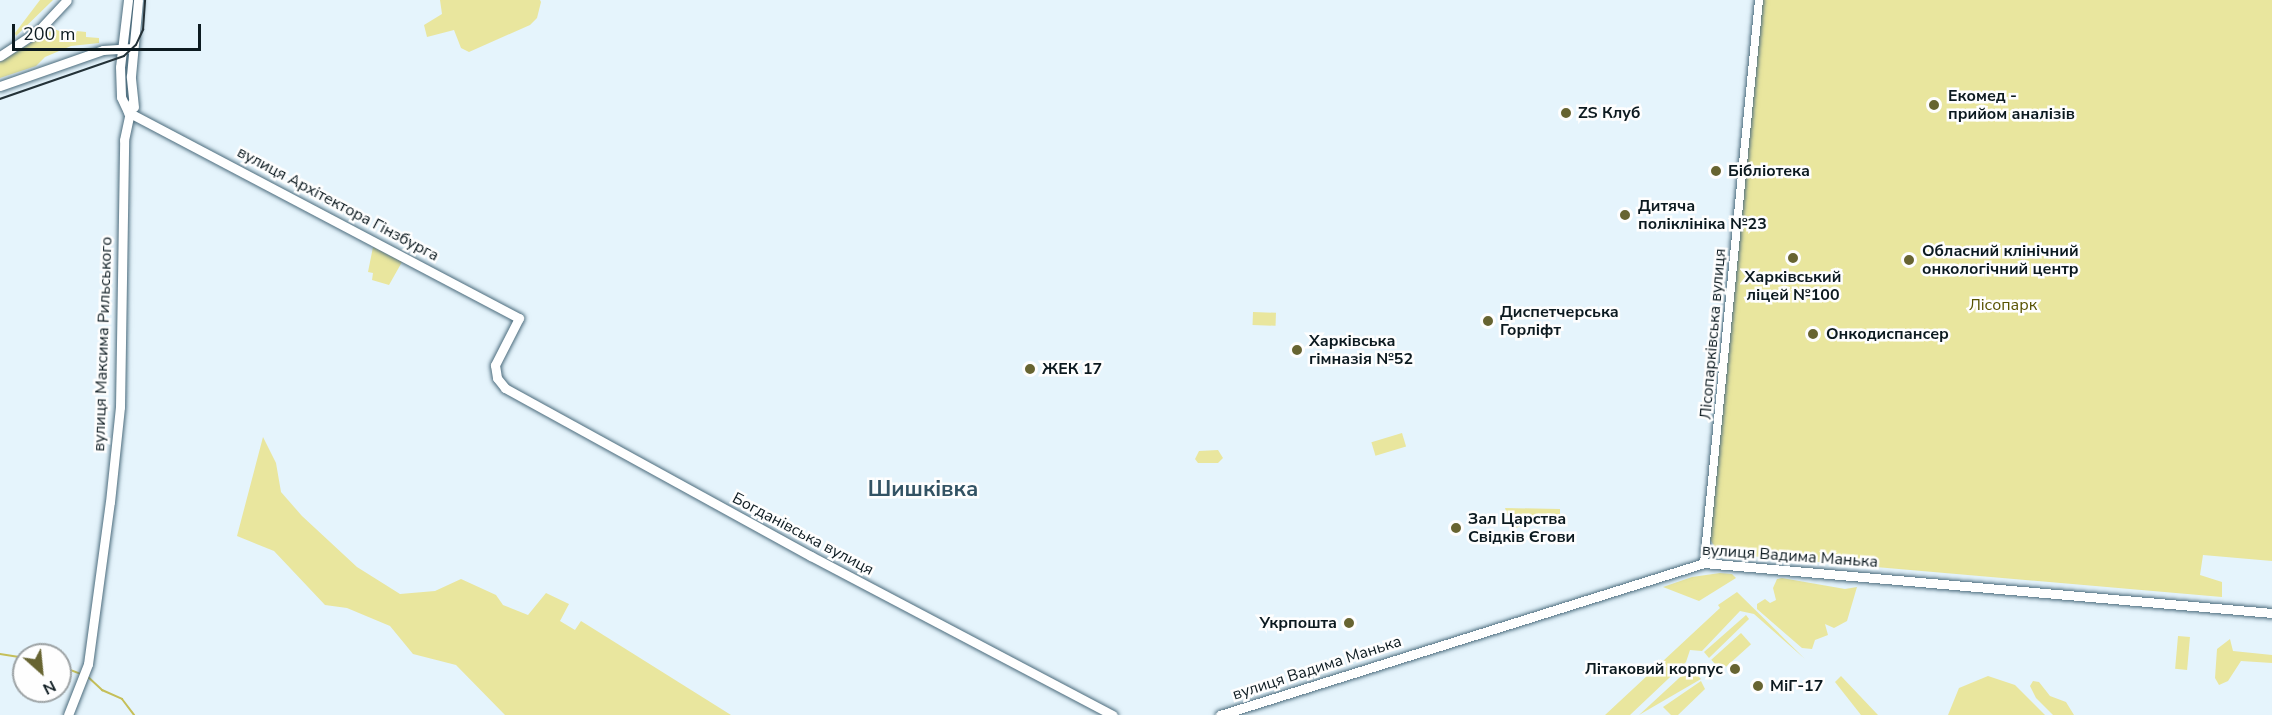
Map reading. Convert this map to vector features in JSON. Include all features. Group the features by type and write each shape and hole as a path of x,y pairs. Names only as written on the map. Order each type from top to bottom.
{"main road":[{"path":"0,56 38,31 67,0"},
{"name":"вулиця Максима Рильського","path":"128,0 120,94 130,107"},
{"name":"вулиця Максима Рильського","path":"68,715 84,681 88,664 120,407 122,191 138,0"},
{"path":"0,86 103,50 133,48"},
{"name":"вулиця Архітектора Гінзбурга","path":"130,107 141,120 185,140 519,318 495,364"},
{"name":"Богданівська вулиця","path":"495,364 497,378 510,391 811,556 1113,715"},
{"name":"вулиця Вадима Манька","path":"1220,715 1704,563 2272,613"}],"street":[{"name":"Лісопарківська вулиця","path":"1704,563 1759,0"}],"green space":[{"path":"40,0 53,0 16,36 15,33"},
{"path":"440,0 540,0 541,2 537,18 530,25 469,52 461,48 454,30 427,37 424,25 442,14"},
{"name":"Лісопарк","path":"1762,0 2272,0 2272,561 2203,555 2200,575 2222,582 2222,597 1726,554 1714,546 1710,539"},
{"path":"54,29 75,37 77,31 86,32 86,37 99,38 99,43 71,46 45,57 36,66 0,78 0,62"},
{"path":"373,247 402,262 389,285 372,280 373,273 368,272"},
{"path":"1253,312 1276,313 1276,326 1253,325"},
{"path":"1402,433 1406,446 1375,456 1371,442"},
{"path":"263,437 276,463 281,492 302,516 357,567 400,594 435,591 461,579 496,595 503,605 528,615 546,593 569,604 560,621 575,630 581,621 731,715 505,715 456,665 413,654 390,626 347,608 325,605 274,551 237,536"},
{"path":"1218,450 1223,458 1218,463 1198,463 1195,459 1199,451"},
{"path":"1505,508 1560,509 1560,514 1512,529"},
{"path":"1720,573 1732,574 1736,578 1699,601 1663,587 1692,577"},
{"path":"1777,579 1845,589 1857,587 1847,621 1834,628 1825,624 1828,635 1815,640 1812,649 1802,648 1757,609 1757,604 1765,599 1770,603 1776,600 1773,588"},
{"path":"1737,592 1805,659 1754,614 1740,611 1702,651 1690,650 1686,662 1630,715 1605,715 1720,608 1718,605"},
{"path":"1746,615 1749,619 1709,658 1704,652"},
{"path":"1741,633 1751,644 1721,671 1711,660"},
{"path":"2178,636 2190,637 2187,670 2175,669"},
{"path":"2230,639 2233,651 2272,655 2272,663 2241,661 2228,681 2219,685 2215,678 2217,649"},
{"path":"1690,668 1701,679 1639,715"},
{"path":"1841,676 1878,715 1861,715 1835,682"},
{"path":"1988,676 2015,685 2045,715 1948,715 1959,688"},
{"path":"1701,681 1705,689 1678,715 1671,715 1663,707"},
{"path":"2033,681 2039,682 2050,696 2066,702 2074,715 2053,715 2036,698 2030,686"}],"waterway":[{"path":"0,654 12,656"},
{"path":"72,671 81,674"},
{"path":"87,676 102,690 122,699 134,715"}],"tram line":[{"path":"0,99 124,56 136,45 143,30 145,0"}],"place":[{"name":"Екомед - прийом аналізів","path":"1934,105"},
{"name":"ZS Клуб","path":"1566,113"},
{"name":"Бібліотека","path":"1716,171"},
{"name":"Дитяча поліклініка №23","path":"1625,215"},
{"name":"Харківський ліцей №100","path":"1793,258"},
{"name":"Обласний клінічний онкологічний центр","path":"1909,260"},
{"name":"Диспетчерська Горліфт","path":"1488,321"},
{"name":"Онкодиспансер","path":"1813,334"},
{"name":"Харківська гімназія №52","path":"1297,350"},
{"name":"ЖЕК 17","path":"1030,369"},
{"name":"Зал Царства Свідків Єгови","path":"1456,528"},
{"name":"Укрпошта","path":"1349,623"},
{"name":"Літаковий корпус","path":"1735,669"},
{"name":"МіГ-17","path":"1758,686"}],"district":[{"name":"Шишківка","path":"923,490"}]}
